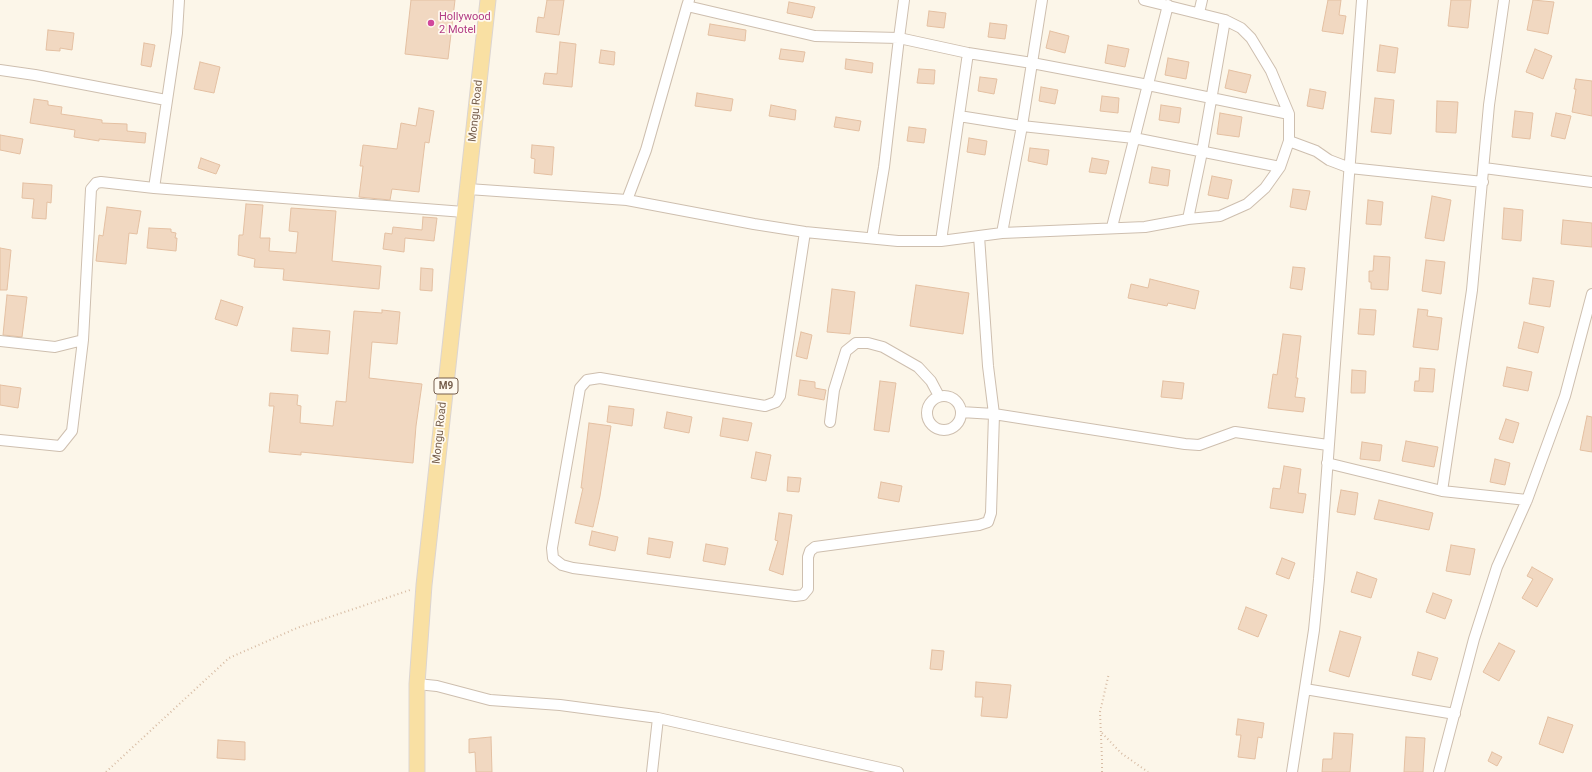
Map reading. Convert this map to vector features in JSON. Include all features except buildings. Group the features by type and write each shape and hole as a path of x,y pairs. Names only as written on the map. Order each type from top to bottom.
{"main road":[{"name":"Mongu Road","path":"418,772 417,684 424,585 488,0"}],"street":[{"path":"154,188 177,33 179,0"},
{"path":"872,238 884,167 904,0"},
{"path":"1002,233 1022,126 1042,0"},
{"path":"468,189 627,200 805,232 898,241 941,241 1002,233 1112,227 1145,227 1188,219 1220,216 1247,204 1265,188 1280,167 1289,141 1289,114 1271,71 1252,38 1241,28 1226,20 1144,0"},
{"path":"1199,13 1202,0"},
{"path":"1292,772 1314,630 1362,0"},
{"path":"1442,491 1472,290 1489,105 1504,0"},
{"path":"627,200 646,150 688,3 815,36 899,38 968,53 1032,63 1148,85 1289,114"},
{"path":"1112,227 1168,5"},
{"path":"1188,219 1226,20"},
{"path":"941,241 968,53"},
{"path":"0,70 36,75 166,100"},
{"path":"959,116 1022,126 1134,138 1280,167"},
{"path":"1289,141 1316,151 1329,160 1350,168 1483,182"},
{"path":"1484,168 1592,182"},
{"path":"0,440 60,446 72,431 83,340 91,189 94,185 100,182 154,188 464,212"},
{"path":"805,232 780,396 776,402 765,406 600,378 588,380 580,388 552,548 553,558 562,565 573,568 795,596 803,595 808,589 808,557 810,551 815,547 979,525 988,522 991,513 994,414 988,366 979,236"},
{"path":"1439,772 1474,638 1497,567 1527,500 1565,396 1592,294"},
{"path":"0,341 55,347 83,340"},
{"path":"830,422 834,390 846,352 856,343 868,343 883,347 918,367 931,381 939,396"},
{"path":"939,396 947,396 954,399 959,405 961,412 960,419 956,425 950,429 944,430 937,429 931,425 927,418 926,412 928,405 933,399 939,396"},
{"path":"961,412 994,414 1185,444 1199,445 1235,432 1328,445"},
{"path":"1327,463 1442,491 1527,500"},
{"path":"417,684 436,686 490,700 560,705 658,718 898,772"},
{"path":"1305,689 1455,714"},
{"path":"652,772 658,718"}],"path":[{"path":"106,772 229,658 297,628 424,585"},
{"path":"1102,772 1100,712 1109,673"},
{"path":"1101,732 1121,753 1148,772"}],"place":[{"name":"Hollywood 2 Motel","path":"431,23"}]}
